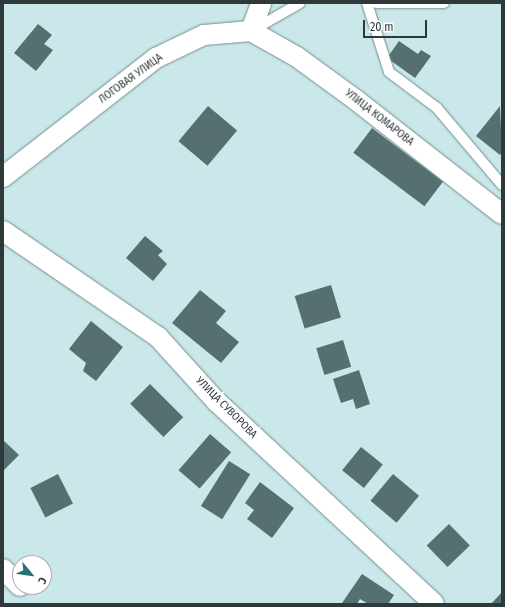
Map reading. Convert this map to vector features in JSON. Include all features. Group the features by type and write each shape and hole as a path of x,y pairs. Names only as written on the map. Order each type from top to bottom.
{"street":[{"path":"251,31 261,3"},
{"name":"ЛОГОВАЯ УЛИЦА","path":"3,177 156,58 204,35 251,31"},
{"name":"УЛИЦА КОМАРОВА","path":"251,31 297,57 356,100 502,214"},
{"name":"УЛИЦА СУВОРОВА","path":"3,231 35,250 158,337 217,402 434,604"},
{"path":"3,569 12,578"}],"lane":[{"path":"251,31 300,3"},
{"path":"367,3 389,72 437,108 502,185"},
{"path":"376,3 444,3"}],"building":[{"path":"38,24 52,35 44,44 53,50 36,71 14,53"},
{"path":"399,41 418,54 421,50 431,56 415,78 387,58"},
{"path":"208,106 237,130 208,166 178,141"},
{"path":"500,106 502,152 500,155 476,136"},
{"path":"372,128 443,182 424,206 353,153"},
{"path":"145,236 163,251 158,255 167,264 153,281 126,258"},
{"path":"331,285 341,318 305,329 295,296"},
{"path":"200,290 226,311 216,323 239,342 221,363 172,323"},
{"path":"91,321 123,347 96,381 83,371 86,363 69,349"},
{"path":"343,340 351,367 324,375 316,348"},
{"path":"359,370 370,404 356,409 353,399 341,403 333,379"},
{"path":"150,384 183,417 163,437 130,404"},
{"path":"210,434 231,452 200,489 179,470"},
{"path":"3,440 19,455 3,471"},
{"path":"361,447 383,465 364,488 342,470"},
{"path":"229,461 250,474 222,519 201,506"},
{"path":"58,474 73,503 45,517 30,488"},
{"path":"393,474 419,496 397,523 371,501"},
{"path":"260,482 294,508 272,538 247,519 254,510 245,503"},
{"path":"449,524 470,546 448,567 427,546"},
{"path":"362,574 394,595 388,604 368,604 360,599 357,604 342,603"},
{"path":"502,592 502,604 491,604"}]}
